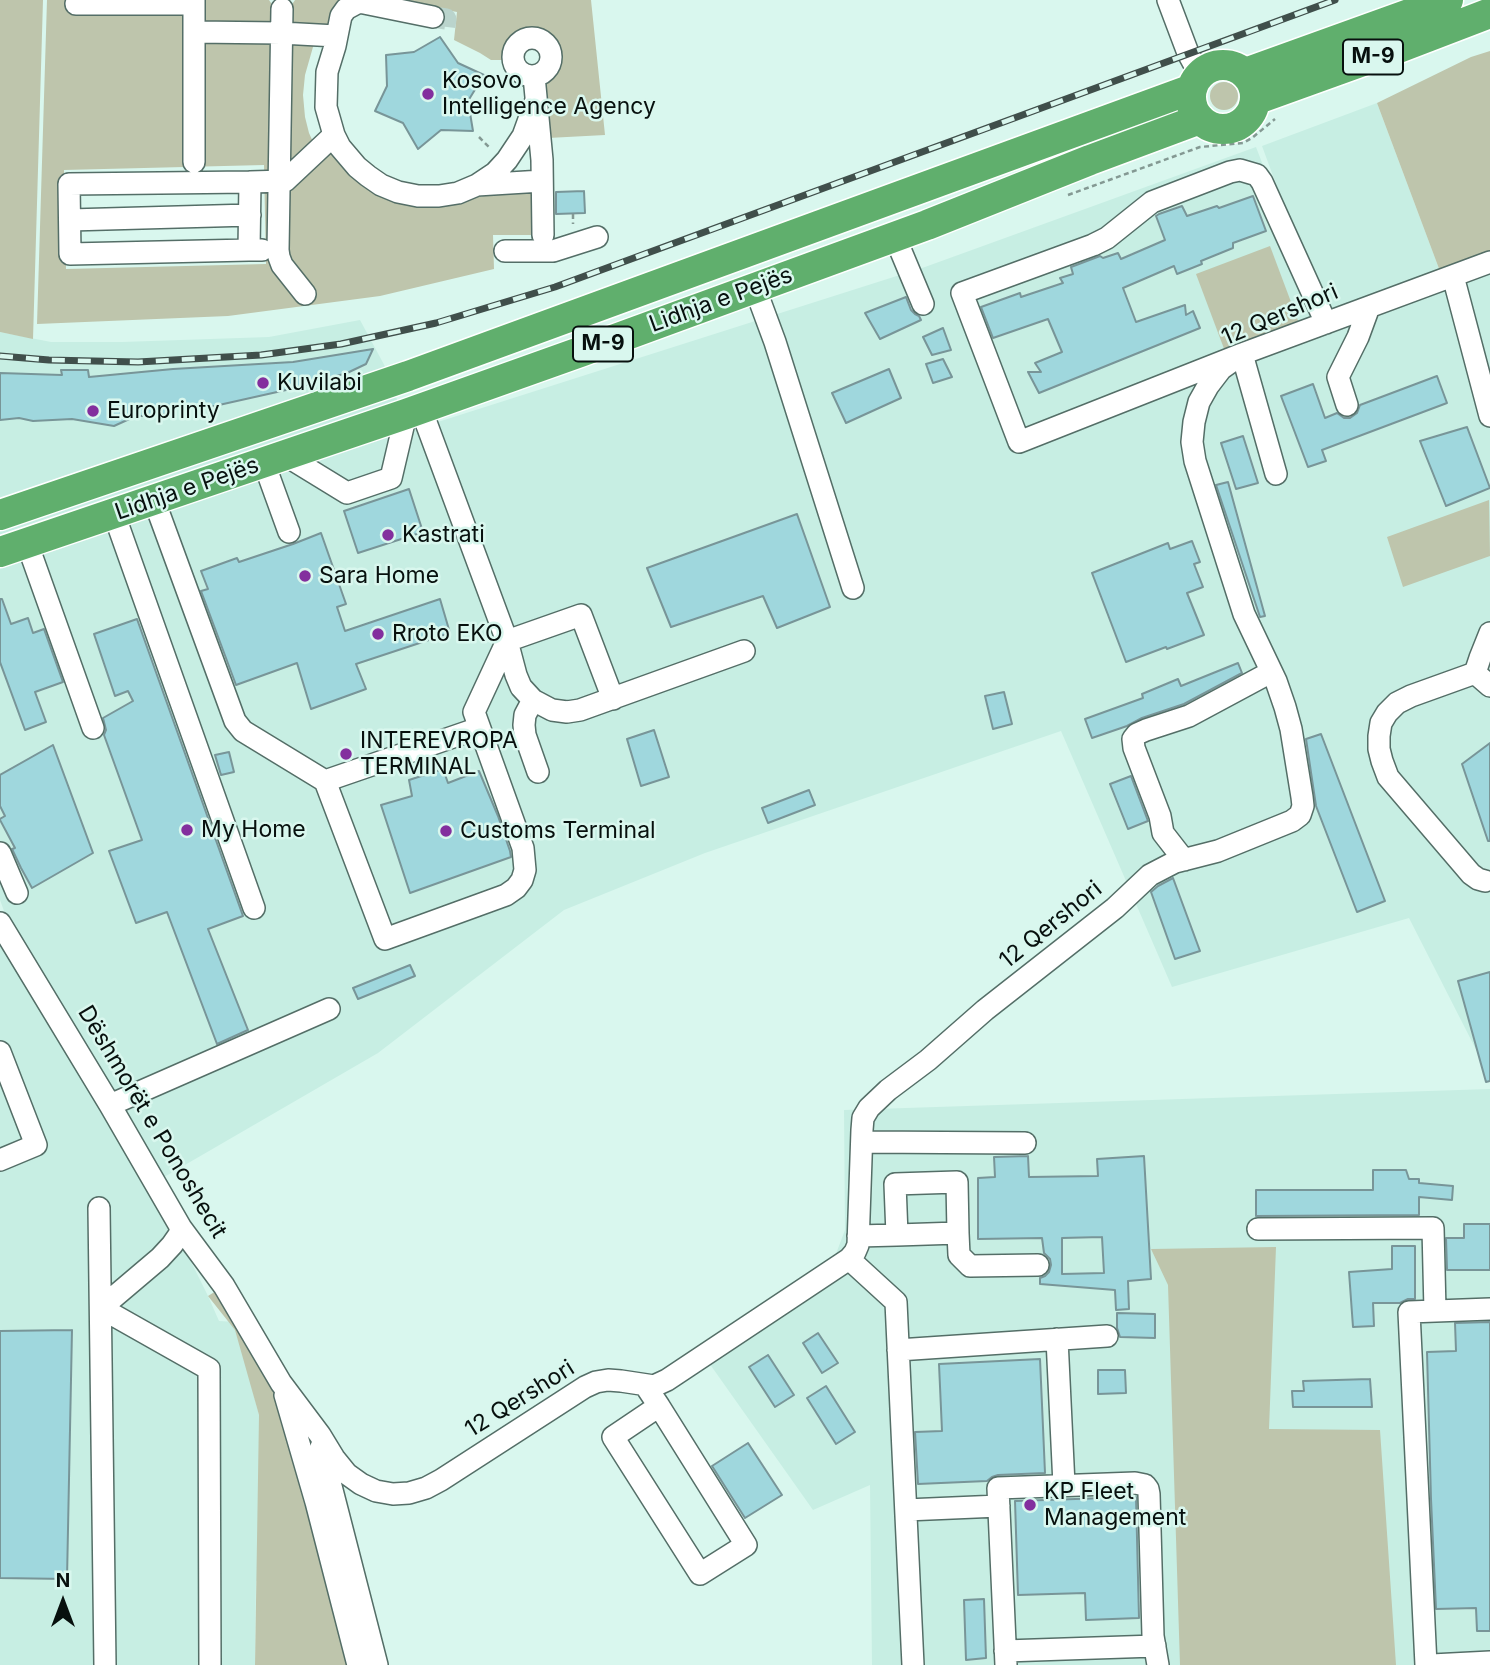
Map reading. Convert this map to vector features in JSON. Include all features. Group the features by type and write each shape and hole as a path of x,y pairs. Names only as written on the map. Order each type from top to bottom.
{"highway":[{"name":"M-9","path":"1250,86 1448,0"},
{"name":"M-9","path":"1250,86 1490,13"},
{"path":"1221,65 1238,68 1250,86 1252,110 1239,125 1219,128 1209,125 1200,119 1192,105 1196,82 1206,69 1221,65"},
{"name":"Lidhja e Pejës","path":"0,515 420,372 1196,82"},
{"name":"Lidhja e Pejës","path":"13,548 580,352 895,237 1200,119"}],"street":[{"path":"1168,0 1196,82"},
{"path":"76,4 194,2 194,162"},
{"path":"433,17 359,2 346,9 341,16 327,72 327,107 334,135 357,167 382,185 418,196 458,193 477,186 507,160 523,136 536,100"},
{"path":"282,3 278,250 282,265 304,294"},
{"path":"194,32 336,36"},
{"path":"534,76 543,235"},
{"path":"278,250 70,254 69,184 285,181 334,135"},
{"path":"1276,474 1242,354 1011,445 962,293 1093,245 1107,238 1146,206 1164,196 1240,170 1249,171 1262,182 1326,323"},
{"path":"477,186 542,181"},
{"path":"250,182 250,250"},
{"path":"70,220 250,215"},
{"path":"505,251 554,251 597,237"},
{"path":"895,237 923,304"},
{"name":"12 Qershori","path":"319,1434 347,1474 361,1484 376,1491 409,1493 441,1480 596,1382 608,1380 653,1386 667,1380 849,1259 855,1252 863,1118 869,1108 888,1090 1115,908 1150,876 1168,865 1218,850 1292,821 1300,815 1302,797 1285,707 1244,614 1195,461 1192,442 1199,402 1221,369 1242,354 1490,262"},
{"path":"1453,276 1490,416"},
{"path":"755,288 775,342 853,588"},
{"path":"1347,405 1338,377 1369,307"},
{"path":"274,459 347,493 380,482 391,478 414,411"},
{"path":"414,411 508,641 516,675 521,687 533,700 552,710 580,710 744,651"},
{"path":"274,459 289,532"},
{"path":"154,500 235,721 243,731 325,781 385,939 506,895 522,880 525,870 523,848 472,724"},
{"path":"114,514 254,908"},
{"path":"13,548 93,728"},
{"path":"325,781 472,724 508,641 581,615 613,698"},
{"path":"1485,881 1471,874 1388,777 1379,749 1381,723 1397,703 1411,696 1483,679 1480,658 1490,634"},
{"path":"1184,860 1163,833 1160,816 1133,739 1146,730 1189,716 1271,672"},
{"path":"533,700 524,725 538,772"},
{"path":"0,853 17,893"},
{"name":"Dëshmorët e Ponoshecit","path":"0,923 181,1227 224,1286 281,1383 319,1434 377,1665"},
{"path":"110,1105 329,1009"},
{"path":"0,1052 36,1145 0,1160"},
{"path":"862,1142 1025,1143"},
{"path":"897,1235 895,1184 957,1182 959,1255 970,1266 1038,1265"},
{"path":"99,1208 105,1665"},
{"path":"101,1308 166,1252 179,1235 181,1227"},
{"path":"1258,1229 1433,1227 1435,1311"},
{"path":"858,1236 958,1233"},
{"path":"849,1259 896,1302 913,1665"},
{"path":"101,1308 209,1369 210,1665"},
{"path":"1426,1665 1409,1312 1490,1309"},
{"path":"898,1350 1107,1336"},
{"path":"1057,1339 1064,1485"},
{"name":"Dëshmorët e Ponoshecit","path":"281,1383 316,1502 358,1665"},
{"path":"646,1385 746,1545 700,1574 613,1437 659,1406"},
{"path":"1140,1483 1148,1489 1156,1655 1006,1658 999,1506 998,1488 1140,1483"},
{"path":"906,1510 999,1506"},
{"path":"1432,1665 1490,1662"}],"shaded area":[{"path":"0,0 43,0 33,339 0,332"},
{"path":"47,0 269,0 273,6 291,6 295,0 342,0 335,6 326,32 315,40 305,75 305,117 319,155 332,150 430,204 532,192 536,235 493,235 494,269 380,296 228,316 37,324","holes":["264,165 266,264 66,269 64,170"]},
{"path":"392,0 591,0 605,135 548,138 542,73 551,56 540,40 523,40 513,54 502,60 491,60 454,40 457,12"},
{"path":"1490,51 1490,257 1441,274 1377,103 1471,57"},
{"path":"1224,82 1234,86 1238,96 1234,106 1224,110 1214,106 1210,96 1214,86"},
{"path":"1377,103 1441,274 1325,317 1262,146"},
{"path":"1256,147 1323,322 1490,260 1490,1077 1409,918 1172,987 1061,731 705,853 564,910 378,1053 159,1180 18,949 0,900 0,332 51,342 122,342 269,337 360,320 388,372 398,403 397,435 925,267"},
{"path":"1270,246 1300,326 1226,354 1196,274"},
{"path":"1489,500 1490,556 1403,587 1387,537"},
{"path":"0,911 14,950 153,1185 219,1321 235,1322 259,1415 264,1580 256,1581 255,1665 0,1665"},
{"path":"1490,1089 1490,1665 872,1665 870,1485 813,1510 702,1353 834,1259 845,1230 844,1110"},
{"path":"1276,1247 1269,1429 1380,1430 1396,1665 1180,1665 1168,1285 1151,1249"},
{"path":"224,1286 322,1437 374,1665 255,1665 259,1415 235,1330 208,1296"}],"building":[{"name":"Kosovo Intelligence Agency","path":"440,37 458,63 484,75 468,101 473,131 441,130 418,149 403,123 375,111 387,86 386,55 414,52"},
{"path":"584,191 585,213 556,214 556,192"},
{"path":"1253,196 1266,231 1233,243 1233,248 1177,274 1174,266 1123,288 1136,322 1185,305 1186,315 1193,311 1200,328 1039,393 1028,372 1041,372 1035,363 1062,352 1048,319 993,338 981,307 1020,293 1021,297 1063,283 1060,278 1073,274 1071,267 1100,256 1103,258 1118,253 1121,259 1165,240 1156,216 1159,214 1182,206 1187,216"},
{"path":"906,297 911,310 921,320 880,339 865,313"},
{"path":"943,328 951,350 932,355 923,337"},
{"path":"373,349 366,364 347,373 210,407 178,407 161,416 136,416 114,426 72,419 0,420 0,373 62,375 61,370 88,370 89,377 293,362"},
{"path":"943,359 952,377 933,383 926,364"},
{"path":"889,369 901,398 846,423 832,393"},
{"path":"1437,376 1447,403 1322,450 1326,461 1308,467 1281,396 1313,384 1325,418 1337,413 1344,418 1350,418 1357,413 1360,405"},
{"path":"1467,427 1490,488 1446,506 1420,441"},
{"path":"1243,436 1258,483 1236,489 1221,443"},
{"path":"1228,482 1265,616 1260,617 1216,485"},
{"path":"409,489 423,532 358,553 344,511"},
{"path":"797,514 830,607 777,628 763,596 671,627 647,568"},
{"path":"321,533 346,604 337,607 345,631 440,599 450,633 356,664 366,689 311,709 297,663 236,685 201,591 208,589 201,571 237,558 239,562"},
{"path":"1192,541 1200,562 1194,564 1203,587 1187,593 1204,635 1126,662 1092,573 1168,543 1170,549"},
{"path":"0,599 11,624 28,618 33,633 44,629 63,682 35,692 46,722 25,730 0,662"},
{"path":"137,619 243,916 208,929 248,1030 217,1044 167,912 136,923 109,851 142,840 104,735 106,730 103,718 133,701 128,691 115,696 94,634"},
{"path":"1238,663 1242,673 1184,704 1092,738 1085,719 1143,698 1142,694 1178,679 1181,686"},
{"path":"1004,692 1012,724 993,729 985,696"},
{"path":"654,730 669,777 641,786 627,739"},
{"path":"1321,734 1385,901 1357,912 1316,806 1306,739"},
{"path":"1490,743 1490,841 1488,841 1462,764"},
{"path":"53,745 93,853 32,888 0,820 5,816 0,806 0,775"},
{"path":"229,752 234,772 221,775 215,755"},
{"name":"Customs Terminal","path":"443,769 448,783 479,771 498,816 511,857 410,893 381,805 412,796 409,780"},
{"path":"1131,776 1148,821 1128,829 1110,784"},
{"path":"809,790 815,805 768,823 762,808"},
{"path":"1173,878 1200,951 1175,959 1151,892"},
{"path":"410,965 415,976 358,999 353,988"},
{"path":"1490,972 1490,1081 1486,1082 1458,981"},
{"path":"1028,1156 1029,1177 1098,1176 1097,1159 1144,1156 1151,1279 1128,1281 1129,1309 1116,1310 1115,1290 1040,1284 1040,1278 1049,1272 1051,1265 1050,1259 1044,1253 1042,1238 978,1239 978,1178 995,1177 994,1157","holes":["1102,1237 1104,1273 1062,1274 1062,1238"]},
{"path":"1373,1170 1406,1170 1409,1179 1419,1179 1419,1183 1453,1186 1452,1200 1419,1197 1419,1215 1256,1216 1256,1190 1373,1190"},
{"path":"1464,1224 1490,1224 1490,1270 1447,1270 1446,1238 1464,1238"},
{"path":"1392,1246 1415,1246 1415,1299 1400,1303 1373,1303 1374,1326 1353,1327 1349,1272 1392,1269"},
{"path":"1117,1313 1155,1314 1155,1338 1120,1337"},
{"path":"1490,1322 1490,1631 1477,1631 1476,1608 1436,1609 1427,1352 1456,1351 1455,1323"},
{"path":"72,1330 67,1579 0,1578 0,1331"},
{"path":"818,1333 838,1363 822,1373 803,1343"},
{"path":"768,1355 794,1395 775,1407 749,1367"},
{"path":"1040,1359 1045,1473 998,1475 987,1481 918,1484 915,1432 942,1431 939,1364"},
{"path":"1098,1370 1125,1370 1126,1393 1098,1394"},
{"path":"1370,1379 1372,1407 1293,1407 1292,1391 1304,1391 1303,1381"},
{"path":"826,1386 855,1432 836,1444 807,1398"},
{"path":"748,1443 782,1495 745,1518 712,1466"},
{"path":"1136,1497 1139,1618 1086,1620 1085,1593 1018,1595 1015,1501"},
{"path":"984,1599 986,1658 966,1660 964,1600"}],"tunnel":[{"path":"433,17 446,19 444,35"}],"railway":[{"path":"0,356 138,362 261,355 341,344 436,323 555,287 1335,0"}],"place":[{"name":"Kosovo Intelligence Agency","path":"428,94"},
{"name":"Kuvilabi","path":"263,383"},
{"name":"Europrinty","path":"93,411"},
{"name":"Kastrati","path":"388,535"},
{"name":"Sara Home","path":"305,576"},
{"name":"Rroto EKO","path":"378,634"},
{"name":"INTEREVROPA TERMINAL","path":"346,754"},
{"name":"My Home","path":"187,830"},
{"name":"Customs Terminal","path":"446,831"},
{"name":"KP Fleet Management","path":"1030,1505"}]}
